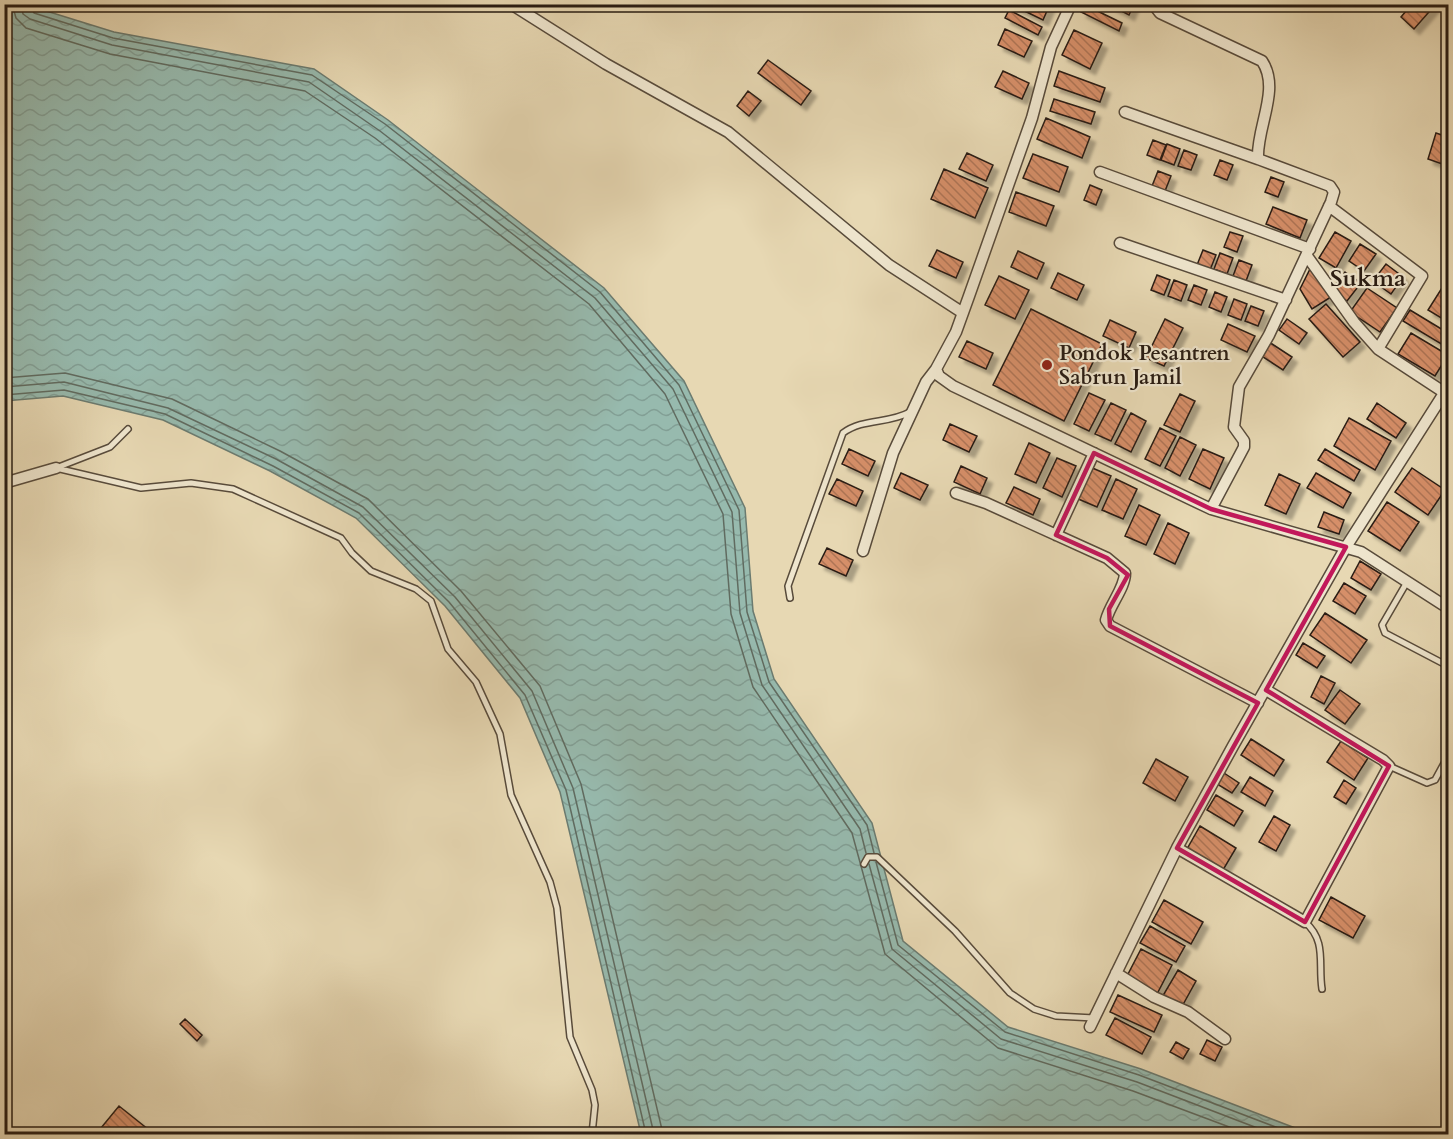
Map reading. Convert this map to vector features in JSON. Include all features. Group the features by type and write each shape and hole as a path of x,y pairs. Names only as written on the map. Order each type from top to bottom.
{"street":[{"path":"511,4 606,64 728,132 888,265 963,313"},
{"path":"863,551 893,453 963,313 1032,118 1051,47 1071,4"},
{"path":"1153,4 1160,13 1257,58 1266,67 1269,90 1257,143 1258,159"},
{"path":"1125,112 1330,186 1334,196 1269,335 1239,387 1233,427 1244,441 1244,447 1211,509"},
{"path":"1092,1023 1177,848 1258,703 1346,547 1447,390 1378,349 1354,322 1308,252 1100,172"},
{"path":"1329,206 1422,276 1378,349"},
{"path":"1120,243 1286,300"},
{"path":"936,369 939,376 953,386 1094,453 1144,480 1245,521 1346,547 1375,560 1449,608"},
{"path":"1438,404 1449,412"},
{"path":"1056,535 1094,453"},
{"path":"4,483 56,468"},
{"path":"956,493 986,503 1107,558 1125,573 1125,579 1109,609 1106,620 1110,626 1258,703"},
{"path":"1177,848 1305,922 1389,766 1383,760 1266,690"},
{"path":"1116,973 1154,997 1188,1012 1225,1039"}],"lane":[{"path":"790,598 788,586 843,433 866,422 885,420 912,411"},
{"path":"56,468 110,447 128,429"},
{"path":"56,468 141,488 191,483 233,489 341,538 371,571 416,589 431,602 448,649 476,682 504,742 511,795 550,882 556,908 570,1037 582,1071 592,1090 595,1105 592,1134"},
{"path":"1407,582 1382,625 1385,633 1449,666"},
{"path":"1389,766 1427,783 1435,780 1449,756"},
{"path":"864,864 868,857 877,856 955,931 973,954 1018,999 1034,1009 1092,1023"},
{"path":"1305,922 1314,930 1319,940 1322,989"}],"highlighted area":[{"path":"1094,453 1211,509 1346,547 1266,690 1389,766 1305,922 1177,848 1258,703 1110,626 1109,609 1128,575 1107,558 1056,535"}],"water":[{"path":"5,5 27,5 114,32 314,69 388,120 604,288 684,381 745,508 753,611 774,679 872,823 903,941 1008,1027 1141,1069 1311,1134 641,1134 560,792 520,698 445,606 356,518 270,471 163,420 63,396 5,401"}],"building":[{"path":"1010,4 1050,4 1043,20"},
{"path":"1108,4 1134,4 1129,15"},
{"path":"1412,4 1436,4 1414,29 1401,17"},
{"path":"1085,5 1122,23 1119,31 1081,12"},
{"path":"1009,10 1042,27 1038,35 1005,18"},
{"path":"1005,29 1032,41 1024,57 998,45"},
{"path":"1074,30 1102,43 1090,69 1062,55"},
{"path":"768,60 811,91 801,105 758,73"},
{"path":"1003,71 1029,83 1022,99 995,87"},
{"path":"1059,71 1105,88 1100,102 1054,86"},
{"path":"748,91 761,101 749,116 737,106"},
{"path":"1054,99 1095,112 1091,124 1050,111"},
{"path":"1046,118 1090,137 1082,158 1037,139"},
{"path":"1436,133 1448,137 1448,166 1428,159"},
{"path":"1153,140 1166,145 1160,160 1147,155"},
{"path":"1167,144 1180,149 1174,165 1161,160"},
{"path":"1184,150 1197,155 1191,170 1178,166"},
{"path":"967,153 993,165 986,181 959,169"},
{"path":"1033,154 1068,167 1059,192 1023,178"},
{"path":"1220,160 1233,165 1227,180 1214,175"},
{"path":"944,169 988,188 975,218 931,199"},
{"path":"1158,171 1171,176 1165,191 1152,186"},
{"path":"1271,177 1284,182 1278,197 1265,192"},
{"path":"1090,185 1102,190 1096,205 1084,200"},
{"path":"1016,192 1054,206 1046,226 1009,212"},
{"path":"1273,207 1307,220 1300,238 1266,224"},
{"path":"1230,232 1243,236 1237,252 1224,247"},
{"path":"1335,232 1351,241 1336,268 1319,258"},
{"path":"1360,244 1376,254 1364,271 1349,261"},
{"path":"937,250 963,262 956,278 929,266"},
{"path":"1203,250 1216,255 1210,270 1197,265"},
{"path":"1018,251 1044,263 1037,279 1011,267"},
{"path":"1220,253 1233,258 1227,274 1214,269"},
{"path":"1239,260 1252,265 1246,281 1233,276"},
{"path":"1386,264 1403,277 1391,294 1373,281"},
{"path":"1311,267 1331,297 1312,309 1300,289"},
{"path":"1345,272 1361,283 1347,301 1332,289"},
{"path":"1058,273 1084,285 1077,300 1051,288"},
{"path":"1157,275 1170,280 1164,295 1151,290"},
{"path":"999,276 1029,290 1015,319 985,305"},
{"path":"1174,280 1187,285 1181,301 1168,296"},
{"path":"1448,281 1448,322 1428,310"},
{"path":"1194,285 1207,290 1201,305 1188,300"},
{"path":"1367,288 1397,308 1380,332 1350,312"},
{"path":"1215,292 1227,297 1221,312 1209,307"},
{"path":"1234,299 1247,304 1241,320 1228,315"},
{"path":"1326,304 1360,342 1343,357 1309,319"},
{"path":"1251,306 1264,311 1258,326 1245,321"},
{"name":"Pondok Pesantren Sabrun Jamil","path":"1031,309 1102,344 1064,421 993,385"},
{"path":"1410,310 1448,333 1448,348 1403,321"},
{"path":"1165,319 1183,328 1164,366 1146,358"},
{"path":"1287,319 1307,333 1299,344 1279,330"},
{"path":"1110,320 1136,332 1129,348 1103,336"},
{"path":"1228,324 1255,336 1247,352 1221,340"},
{"path":"1411,333 1448,355 1435,376 1398,354"},
{"path":"967,341 993,353 986,369 959,357"},
{"path":"1269,342 1292,357 1283,370 1260,355"},
{"path":"1089,393 1105,400 1089,431 1074,424"},
{"path":"1180,394 1195,401 1180,432 1164,425"},
{"path":"1111,403 1126,410 1111,441 1095,434"},
{"path":"1377,403 1406,423 1396,438 1367,419"},
{"path":"1131,413 1146,421 1131,452 1115,444"},
{"path":"1349,418 1391,441 1375,470 1334,446"},
{"path":"950,424 977,436 969,452 943,440"},
{"path":"1160,428 1176,436 1160,466 1145,459"},
{"path":"1180,437 1196,445 1180,476 1165,468"},
{"path":"1029,443 1050,453 1036,483 1015,474"},
{"path":"849,449 875,461 868,476 842,464"},
{"path":"1203,449 1224,458 1210,489 1189,479"},
{"path":"1325,449 1360,470 1354,481 1318,460"},
{"path":"1057,458 1076,466 1062,497 1043,488"},
{"path":"961,466 987,478 980,494 954,482"},
{"path":"1090,467 1111,476 1097,507 1076,498"},
{"path":"1412,468 1445,490 1428,515 1395,492"},
{"path":"901,473 928,485 920,500 894,488"},
{"path":"1316,473 1351,493 1343,508 1307,488"},
{"path":"1279,474 1300,484 1286,514 1265,505"},
{"path":"837,479 863,491 856,506 829,494"},
{"path":"1116,479 1137,489 1123,519 1102,510"},
{"path":"1014,487 1040,499 1033,515 1006,503"},
{"path":"1387,502 1419,522 1400,551 1368,531"},
{"path":"1139,505 1160,515 1146,545 1125,536"},
{"path":"1324,512 1344,520 1339,534 1318,527"},
{"path":"1168,523 1189,533 1175,564 1154,554"},
{"path":"827,548 853,560 846,576 819,564"},
{"path":"1360,561 1381,574 1371,590 1351,578"},
{"path":"1344,583 1366,596 1355,614 1333,601"},
{"path":"1325,613 1367,640 1351,663 1310,635"},
{"path":"1303,643 1325,656 1317,668 1296,655"},
{"path":"1321,676 1335,683 1324,704 1311,697"},
{"path":"1340,690 1360,704 1345,724 1325,710"},
{"path":"1251,739 1284,760 1274,776 1241,755"},
{"path":"1341,741 1368,758 1354,780 1327,762"},
{"path":"1156,759 1188,777 1175,801 1143,783"},
{"path":"1224,773 1239,783 1232,793 1217,784"},
{"path":"1250,777 1273,791 1265,806 1241,792"},
{"path":"1344,780 1356,788 1346,804 1334,797"},
{"path":"1216,795 1243,811 1234,826 1207,810"},
{"path":"1274,816 1290,825 1276,851 1259,842"},
{"path":"1200,826 1236,848 1223,870 1187,849"},
{"path":"1331,897 1365,916 1353,938 1319,920"},
{"path":"1164,900 1203,922 1191,944 1152,922"},
{"path":"1150,926 1185,946 1176,962 1140,943"},
{"path":"1141,949 1172,965 1157,994 1126,978"},
{"path":"1178,970 1196,981 1180,1010 1161,999"},
{"path":"1118,995 1162,1015 1154,1032 1110,1012"},
{"path":"1115,1018 1151,1037 1142,1054 1106,1035"},
{"path":"185,1019 202,1035 197,1041 180,1024"},
{"path":"1207,1040 1222,1047 1215,1061 1200,1054"},
{"path":"1176,1042 1189,1049 1183,1059 1170,1052"},
{"path":"119,1106 154,1134 96,1134"}],"place":[{"name":"Pondok Pesantren Sabrun Jamil","path":"1047,365"}],"district":[{"name":"Sukma","path":"1368,278"}]}
